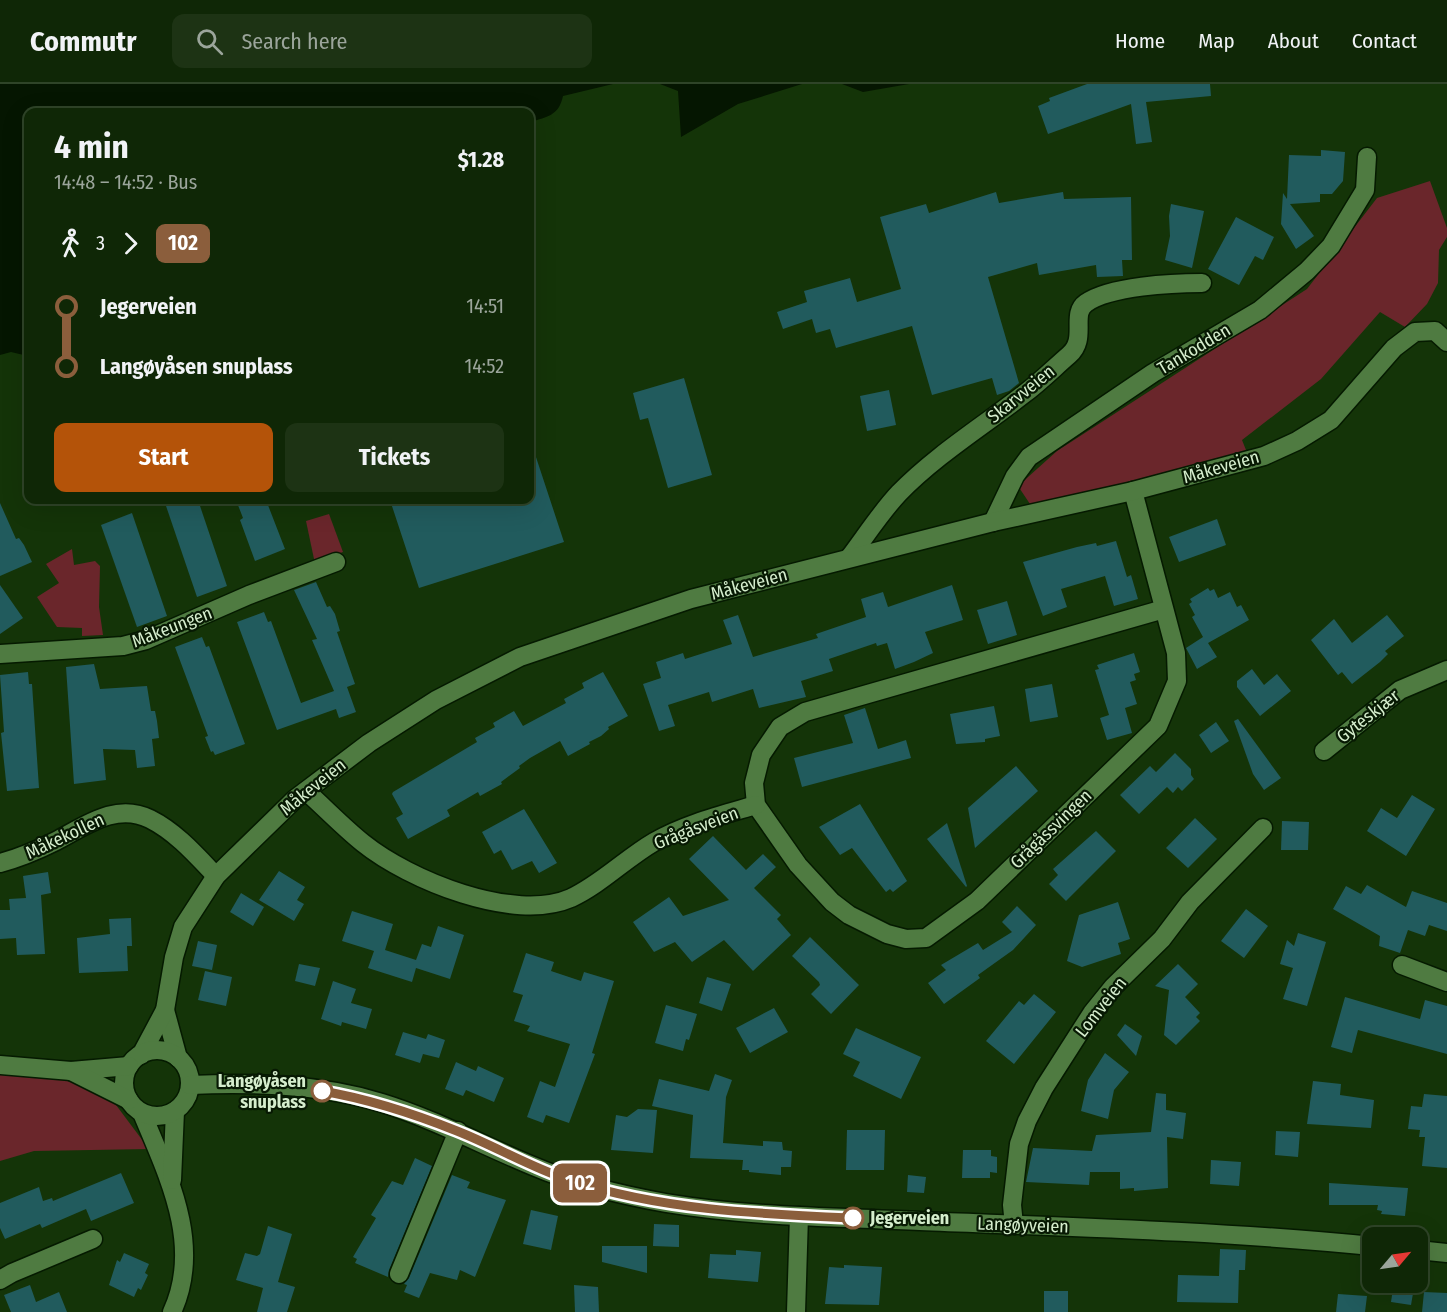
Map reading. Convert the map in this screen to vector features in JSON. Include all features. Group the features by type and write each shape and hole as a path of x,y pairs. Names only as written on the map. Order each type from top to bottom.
{"street":[{"name":"Tankodden","path":"993,522 1015,476 1029,457 1153,373 1260,310 1307,271 1331,246 1365,190 1367,157"},
{"name":"Skarvveien","path":"849,558 899,493 948,451 1026,393 1076,349 1080,333 1078,314 1084,304 1096,297 1163,283 1202,283"},
{"name":"Måkeveien","path":"135,1060 165,1010 174,957 183,927 216,876 306,791 369,743 436,700 520,657 691,599 993,522 1133,491 1264,456 1297,441 1331,420 1394,348 1415,332 1435,331 1447,342"},
{"name":"Grågåssvingen","path":"756,805 798,865 832,902 849,915 887,933 906,939 926,938 977,901 1158,726 1177,681 1176,653 1133,491"},
{"name":"Måkeungen","path":"0,654 123,646 146,640 249,595 336,562"},
{"name":"Grågåsveien","path":"306,791 364,844 416,876 482,898 532,906 558,903 581,893 639,851 678,830 756,805 754,783 761,754 780,727 805,712 1164,609"},
{"name":"Gyteskjær","path":"1324,751 1400,690 1447,670"},
{"name":"Måkekollen","path":"0,863 19,858 104,816 127,813 148,818 171,832 216,876"},
{"name":"Lomveien","path":"1014,1225 1012,1205 1019,1144 1034,1105 1113,987 1162,939 1206,885 1263,828"},
{"path":"1402,966 1447,982"},
{"name":"Måkeveien","path":"165,1010 178,1058"},
{"path":"0,1065 72,1071 135,1060 160,1051 178,1058 185,1065 190,1085 188,1095 175,1111 165,1116 136,1106 72,1071"},
{"path":"135,1060 125,1077 125,1089 136,1106 172,1184 185,1243 186,1261 180,1294 172,1312"},
{"name":"Langøyveien","path":"190,1085 243,1082 380,1102 458,1131 533,1166 571,1180 628,1195 710,1209 799,1216 1197,1232 1362,1245"},
{"path":"172,1184 175,1111"},
{"path":"399,1274 458,1131"},
{"path":"796,1312 799,1216"},
{"path":"0,1280 93,1239"},
{"path":"1428,1251 1447,1253"}],"shaded area":[{"path":"0,84 613,84 563,96 556,111 534,121 534,108 24,108 24,355 11,352 0,355"},
{"path":"660,84 802,84 738,104 681,137 678,91"},
{"path":"842,84 909,84 863,92"},
{"path":"1430,181 1447,228 1447,237 1439,250 1438,283 1427,304 1405,327 1380,312 1321,379 1242,440 1248,455 1032,507 1018,486 1057,451 1307,289 1377,198"},
{"path":"329,514 343,552 319,560 314,559 306,521"},
{"path":"72,549 74,565 95,561 100,566 99,607 103,635 82,636 82,628 57,627 37,597 59,583 46,564"},
{"path":"46,1074 107,1093 149,1149 34,1151 0,1161 0,1075"}],"building":[{"path":"1087,84 1210,84 1211,96 1146,102 1152,142 1136,144 1131,104 1048,134 1038,106 1050,101 1049,98"},
{"path":"1321,150 1345,152 1343,181 1332,194 1320,194 1320,202 1290,204 1314,236 1296,249 1281,224 1283,193 1287,199 1289,155 1321,156"},
{"path":"996,192 999,203 1063,192 1064,199 1131,197 1132,260 1122,260 1123,276 1097,277 1096,265 1039,275 1037,263 988,277 1019,383 1009,391 997,395 992,378 932,395 912,326 836,348 830,329 816,333 812,319 783,329 777,312 807,302 804,291 850,278 857,302 901,289 880,217 926,204 929,213"},
{"path":"1171,204 1204,211 1192,268 1165,260 1170,236"},
{"path":"1236,217 1274,237 1263,260 1255,256 1239,285 1208,269"},
{"path":"684,378 712,475 668,488 648,418 640,420 633,393"},
{"path":"889,390 896,425 867,431 860,396"},
{"path":"534,451 564,542 419,588 391,504 534,504"},
{"path":"0,503 16,539 19,538 24,545 32,562 0,576"},
{"path":"165,504 199,504 227,586 197,597"},
{"path":"238,504 268,504 285,549 255,561 240,520 243,518"},
{"path":"132,513 167,616 137,627 101,525"},
{"path":"1217,519 1226,545 1179,562 1169,537"},
{"path":"1116,541 1127,577 1131,575 1138,599 1114,606 1105,576 1061,589 1067,607 1043,616 1023,562 1077,547 1096,543 1097,546"},
{"path":"316,582 327,607 330,606 335,614 340,631 337,632 355,684 347,687 356,712 339,718 336,709 277,730 237,622 264,612 268,622 271,621 301,703 334,691 312,640 317,639 294,590"},
{"path":"0,585 23,618 0,634"},
{"path":"952,585 963,620 925,632 933,653 895,669 887,643 877,646 876,643 829,659 833,671 801,681 806,697 759,708 753,689 712,702 709,692 668,705 675,726 659,731 643,684 661,678 656,662 683,653 685,659 732,644 723,620 738,615 753,657 818,638 816,634 866,617 861,599 883,592 888,607"},
{"path":"1208,588 1210,591 1214,589 1218,598 1230,592 1237,607 1241,605 1249,620 1208,643 1217,657 1197,669 1186,648 1203,637 1192,617 1195,615 1189,604 1192,602 1190,599"},
{"path":"1007,601 1017,635 988,644 977,610"},
{"path":"1387,615 1404,636 1385,651 1388,654 1380,662 1352,684 1342,672 1338,675 1311,640 1334,619 1352,643"},
{"path":"202,637 206,647 209,646 245,744 215,755 213,751 211,752 205,737 208,736 175,647"},
{"path":"1134,653 1140,672 1134,674 1136,680 1130,682 1137,704 1125,708 1132,733 1107,740 1100,718 1109,715 1095,670 1099,669 1097,665"},
{"path":"94,664 100,689 147,686 151,711 155,711 159,738 152,739 155,766 137,768 135,750 103,749 106,780 74,784 66,667"},
{"path":"1252,669 1264,685 1277,674 1291,691 1260,716 1237,687 1237,681"},
{"path":"28,672 29,684 32,684 39,788 7,791 1,733 4,732 0,675"},
{"path":"603,672 628,716 608,727 609,729 601,736 589,742 590,744 568,756 560,741 519,766 520,768 501,782 502,784 480,796 478,792 447,810 450,816 408,839 396,818 403,814 393,792 477,742 475,738 495,727 493,723 514,711 523,726 566,703 564,699 584,688 582,683"},
{"path":"1052,684 1058,717 1030,722 1025,689"},
{"path":"994,706 1000,736 985,739 985,742 956,744 950,714"},
{"path":"865,708 878,749 906,740 911,758 802,787 794,758 853,743 844,715"},
{"path":"1238,719 1281,778 1264,790 1253,774 1234,721"},
{"path":"1216,722 1229,741 1211,753 1199,735"},
{"path":"1175,753 1191,769 1194,779 1182,791 1178,787 1173,793 1167,787 1139,814 1120,795 1150,766 1156,772"},
{"path":"1016,766 1038,791 975,848 968,808"},
{"path":"1412,795 1435,809 1406,856 1367,831 1381,808 1397,818"},
{"path":"860,804 907,881 893,892 890,889 886,892 852,848 840,855 819,827"},
{"path":"524,809 557,863 539,873 532,861 512,870 501,850 494,854 482,832"},
{"path":"1195,818 1217,839 1188,868 1166,848"},
{"path":"1282,821 1309,822 1308,850 1281,850"},
{"path":"947,823 967,886 966,887 927,839"},
{"path":"1096,831 1116,851 1066,901 1049,884 1058,875 1053,869"},
{"path":"713,836 746,870 763,854 776,867 754,888 781,915 777,919 791,935 753,971 724,940 692,962 675,942 654,952 633,922 669,897 683,916 729,900 689,859"},
{"path":"279,871 305,887 297,900 304,904 294,921 259,900"},
{"path":"48,872 51,893 41,895 45,954 17,955 16,938 0,939 0,910 10,910 9,899 26,898 23,876"},
{"path":"1367,885 1406,907 1412,891 1447,903 1447,931 1429,925 1425,936 1408,930 1400,953 1379,946 1380,936 1333,909 1346,886 1361,894"},
{"path":"241,893 264,907 253,926 230,912"},
{"path":"1118,902 1130,939 1118,943 1121,954 1082,967 1067,961 1079,915"},
{"path":"1017,906 1036,925 1013,950 978,975 980,978 944,1004 928,983 946,970 941,965 978,943 983,950 1012,932 1002,922"},
{"path":"1246,909 1268,926 1244,958 1221,941"},
{"path":"352,911 393,924 385,950 416,960 422,944 431,947 438,926 464,935 450,979 416,968 412,982 368,968 374,951 342,941"},
{"path":"131,918 132,946 127,946 128,971 79,973 77,938 110,934 109,919"},
{"path":"1298,933 1326,942 1307,1006 1283,999 1293,968 1280,964 1287,940 1294,946"},
{"path":"810,937 859,985 831,1014 811,994 820,985 819,982 792,956"},
{"path":"198,941 217,945 212,970 192,966"},
{"path":"526,953 554,962 551,971 581,981 584,972 614,981 592,1053 595,1054 569,1123 546,1115 543,1123 527,1117 540,1081 555,1087 570,1044 527,1031 530,1026 514,1021 523,995 513,992"},
{"path":"299,964 320,968 315,986 295,981"},
{"path":"1178,964 1198,984 1185,997 1200,1013 1196,1017 1200,1021 1176,1045 1164,1035 1169,990 1155,986"},
{"path":"205,971 232,977 226,1006 198,1000"},
{"path":"707,977 731,984 722,1011 699,1003"},
{"path":"333,981 356,989 351,1003 372,1009 366,1029 342,1022 341,1026 321,1019"},
{"path":"1034,994 1056,1012 1014,1064 986,1041 1019,1001 1024,1005"},
{"path":"1345,997 1420,1019 1425,1000 1447,1006 1447,1054 1358,1030 1352,1053 1331,1047"},
{"path":"666,1005 697,1014 683,1051 655,1043"},
{"path":"774,1008 788,1032 750,1053 736,1028"},
{"path":"1125,1024 1142,1036 1136,1056 1117,1035"},
{"path":"856,1028 921,1057 901,1099 853,1076 860,1062 843,1054"},
{"path":"403,1032 426,1039 428,1034 445,1040 439,1058 423,1054 420,1063 395,1055"},
{"path":"1105,1053 1129,1072 1114,1090 1108,1119 1081,1111 1088,1080"},
{"path":"456,1062 476,1071 478,1066 504,1078 494,1102 466,1090 463,1096 445,1089"},
{"path":"715,1074 732,1080 726,1097 723,1143 763,1146 763,1141 782,1142 783,1150 792,1151 791,1167 781,1167 781,1175 742,1170 743,1160 690,1158 693,1115 652,1106 659,1079 709,1091"},
{"path":"1313,1081 1341,1084 1340,1095 1374,1100 1371,1128 1307,1124"},
{"path":"1156,1093 1166,1094 1166,1110 1186,1113 1183,1139 1167,1137 1168,1188 1134,1191 1134,1188 1120,1189 1120,1172 1090,1172 1089,1185 1026,1182 1033,1148 1092,1151 1096,1135 1151,1132"},
{"path":"1424,1094 1447,1096 1447,1168 1422,1166 1425,1137 1419,1137 1420,1130 1408,1129 1411,1106 1422,1107"},
{"path":"638,1109 657,1110 653,1153 611,1150 616,1115 627,1117"},
{"path":"847,1130 885,1130 884,1170 846,1170"},
{"path":"1276,1131 1300,1132 1298,1157 1275,1155"},
{"path":"963,1150 991,1150 991,1156 997,1157 997,1173 990,1172 990,1178 962,1178"},
{"path":"415,1158 432,1166 388,1277 355,1263 357,1259 353,1257 376,1218 371,1215 392,1181 403,1185"},
{"path":"1211,1160 1241,1162 1239,1186 1210,1184"},
{"path":"121,1173 134,1203 91,1221 86,1209 42,1228 40,1224 5,1239 0,1228 0,1203 39,1187 43,1201 52,1198 53,1201"},
{"path":"452,1175 470,1182 467,1188 506,1200 475,1277 460,1270 457,1280 430,1273 419,1298 404,1292 407,1285 404,1284 409,1278"},
{"path":"908,1175 926,1177 924,1193 907,1192"},
{"path":"1329,1183 1408,1188 1405,1216 1381,1214 1382,1211 1377,1210 1378,1205 1329,1205"},
{"path":"531,1210 558,1216 551,1250 523,1244"},
{"path":"654,1224 679,1225 679,1247 653,1246"},
{"path":"268,1226 292,1234 278,1282 295,1287 287,1312 257,1312 263,1288 236,1280 245,1253 257,1256 260,1254"},
{"path":"602,1246 647,1246 647,1273 602,1262"},
{"path":"1220,1249 1246,1250 1245,1270 1239,1270 1238,1303 1177,1302 1178,1275 1219,1276"},
{"path":"736,1250 761,1252 758,1282 708,1278 710,1254 736,1255"},
{"path":"124,1253 149,1264 145,1273 148,1275 141,1290 138,1288 134,1297 109,1285 117,1260 120,1262"},
{"path":"844,1265 882,1267 879,1305 825,1304 829,1267 844,1268"},
{"path":"30,1285 36,1302 59,1292 67,1312 11,1312 4,1295"},
{"path":"574,1285 598,1287 599,1312 575,1312"},
{"path":"1044,1291 1068,1291 1068,1312 1044,1312"},
{"path":"1392,1293 1413,1293 1411,1305 1391,1302"},
{"path":"1424,1293 1447,1293 1447,1312 1422,1312"},
{"path":"1338,1294 1367,1296 1365,1312 1336,1312"}],"bus line":[{"name":"102","path":"322,1091 380,1102 458,1131 533,1166 571,1180 628,1195 710,1209 853,1218"}],"place":[{"name":"Langøyåsen snuplass","path":"322,1091"},
{"name":"Jegerveien","path":"853,1218"}]}
